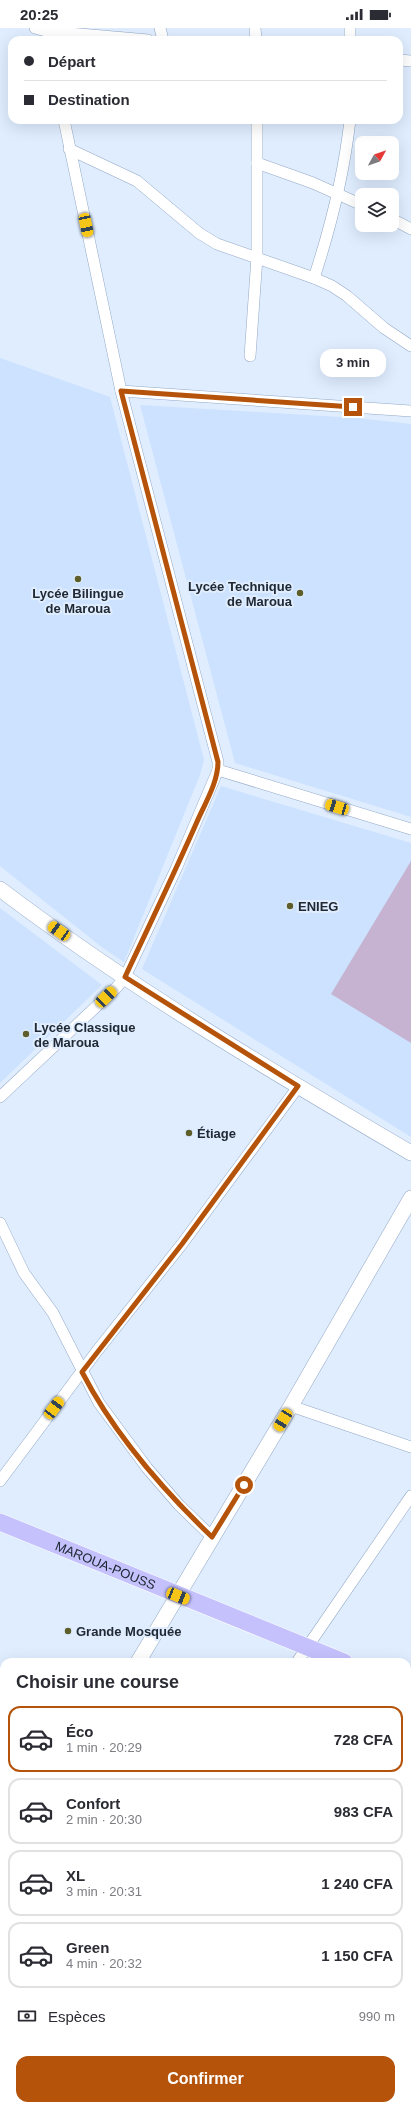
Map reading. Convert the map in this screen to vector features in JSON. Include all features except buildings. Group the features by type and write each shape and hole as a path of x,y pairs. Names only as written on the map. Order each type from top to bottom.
{"main road":[{"path":"0,889 125,977 298,1086 411,1153"},
{"path":"140,1658 291,1406 411,1198"},
{"name":"MAROUA-POUSS","path":"0,1522 178,1596 334,1658"}],"street":[{"path":"35,28 47,33 90,36"},
{"path":"0,1097 125,977 176,869 218,770 218,762 121,391 65,124"},
{"path":"250,356 256,257 257,124"},
{"path":"314,278 333,218 350,124"},
{"path":"69,149 142,185 208,239 226,248 314,278 347,296 384,328 411,346"},
{"path":"257,163 355,201"},
{"path":"399,223 411,229"},
{"path":"121,391 411,411"},
{"path":"218,770 411,829"},
{"path":"0,1481 82,1372 182,1244 298,1086"},
{"path":"0,1222 24,1273 53,1313 99,1403 147,1468 179,1505 212,1537"},
{"path":"291,1406 411,1448"},
{"path":"299,1658 411,1496"}],"shaded area":[{"name":"Lycée Bilingue de Maroua","path":"0,358 110,397 204,760 200,775 124,962 103,948 0,866"},
{"name":"Lycée Technique de Maroua","path":"140,405 357,418 411,424 411,817 235,763"},
{"name":"ENIEG","path":"221,786 411,843 411,1137 142,969"},
{"path":"411,861 411,1043 331,994"},
{"name":"Lycée Classique de Maroua","path":"0,908 102,985 0,1083"}],"place":[{"name":"Lycée Bilingue de Maroua","path":"78,579"},
{"name":"Lycée Technique de Maroua","path":"300,593"},
{"name":"ENIEG","path":"290,906"},
{"name":"Lycée Classique de Maroua","path":"26,1034"},
{"name":"Étiage","path":"189,1133"},
{"name":"Grande Mosquée","path":"68,1631"}],"route":[{"path":"244,1485 212,1537 179,1505 147,1468 99,1403 82,1372 182,1244 298,1086 125,977 176,869 215,780 218,770 218,762 121,391 353,407"}]}
